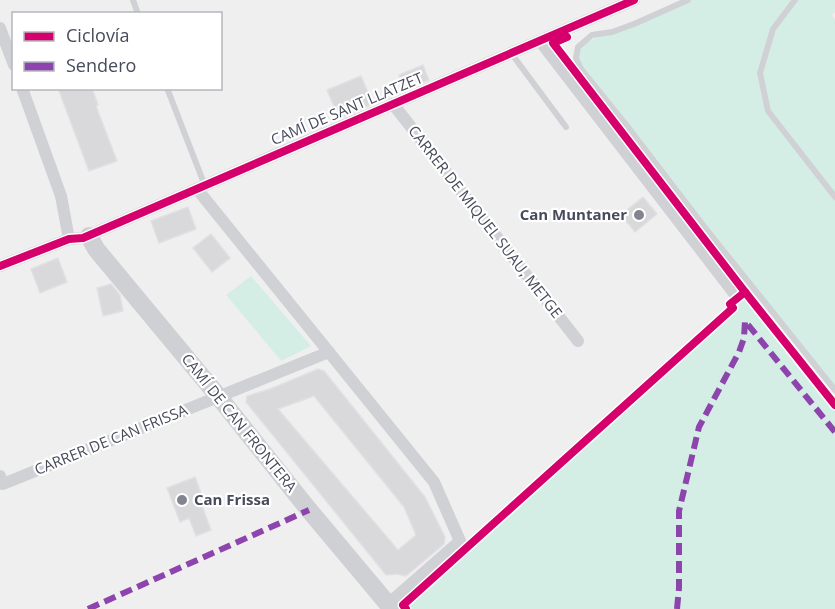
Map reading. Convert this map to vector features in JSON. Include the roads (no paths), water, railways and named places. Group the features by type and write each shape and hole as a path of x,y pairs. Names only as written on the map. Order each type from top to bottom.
{"street":[{"name":"CAMÍ DE SANT LLATZET","path":"0,266 69,239 89,236 634,0"},
{"path":"0,28 12,60"},
{"path":"540,41 737,297"},
{"path":"23,90 61,196 69,239"},
{"name":"CARRER DE MIQUEL SUAU, METGE","path":"393,104 578,341"},
{"path":"201,187 328,352 434,483 460,541 390,607"},
{"name":"CAMÍ DE CAN FRONTERA","path":"89,236 96,249 390,607"},
{"name":"CARRER DE CAN FRISSA","path":"2,480 328,352"}],"lane":[{"path":"688,0 634,24 612,32 592,35 578,46 576,58 581,69 835,390"},
{"path":"795,0 773,29 760,73 768,111 835,197"},
{"path":"511,53 566,127"},
{"path":"168,90 201,187"}],"place":[{"name":"Can Muntaner","path":"639,215"},
{"name":"Can Frissa","path":"182,500"}]}
